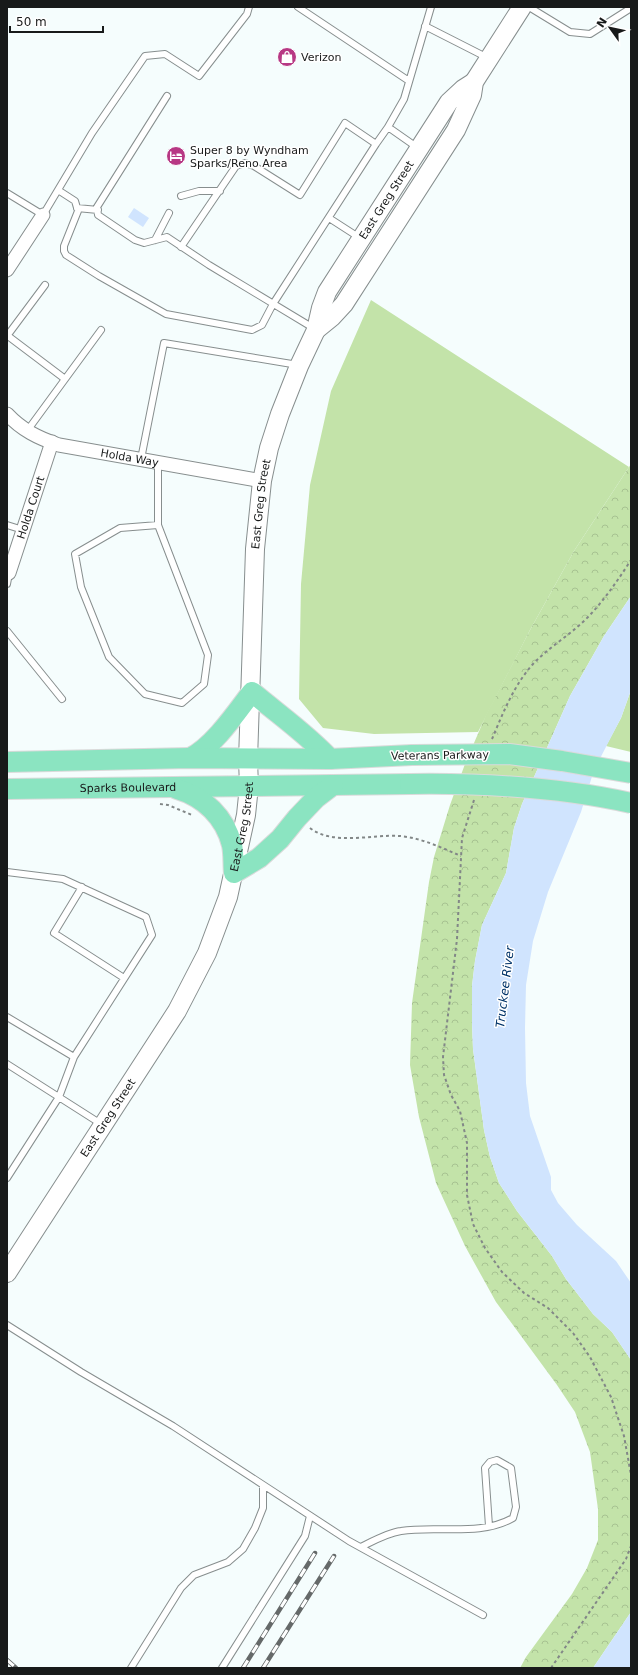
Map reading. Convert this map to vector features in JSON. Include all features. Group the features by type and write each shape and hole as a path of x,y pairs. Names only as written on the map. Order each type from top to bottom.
{"main road":[{"name":"East Greg Street","path":"7,1273 125,1093 191,987 208,953 219,924 234,873 246,815 249,786 248,760 252,692 255,549 262,481 269,448 280,414 299,366 316,330 321,308 327,292 449,102 463,89 474,82 522,7"},
{"name":"East Greg Street","path":"316,330 332,317 344,304 448,143 472,96 474,82"},
{"path":"190,758 200,753 229,722 252,692 293,724 302,734 314,742 330,759"},
{"name":"Veterans Parkway","path":"248,760 330,759 412,755 509,754 562,761 631,773"},
{"path":"7,762 190,758 248,760"},
{"path":"249,786 449,784 560,791 631,803"},
{"path":"172,787 190,793 204,802 215,812 224,825 232,845 234,873 259,858 280,839 316,798 333,785"},
{"name":"Sparks Boulevard","path":"7,789 249,786"}],"street":[{"path":"7,270 43,215"},
{"name":"Holda Way","path":"7,414 26,431 42,440 262,481"},
{"name":"Holda Court","path":"8,578 52,442"}],"lane":[{"path":"7,193 43,215 92,133 145,56 165,54 199,76 247,14 249,7"},
{"path":"298,7 409,81"},
{"path":"58,190 75,201 78,211 64,246 66,255 99,276 166,314 252,330 262,325 273,304 404,100 430,7"},
{"path":"529,7 570,32 590,34 631,8"},
{"path":"425,26 489,59"},
{"path":"167,96 97,207 98,215 104,221 135,240 144,243 167,237 316,330"},
{"path":"181,247 236,166 245,163 254,166 300,195 344,123 376,144"},
{"path":"388,127 419,149"},
{"path":"181,196 199,191 220,191"},
{"path":"77,208 98,210"},
{"path":"156,240 168,214"},
{"path":"328,218 361,239"},
{"path":"45,285 8,336 65,379"},
{"path":"26,431 101,330"},
{"path":"141,459 164,344 299,366"},
{"path":"158,462 158,526 208,655 204,684 182,702 145,694 110,657 81,587 75,554 120,528 158,526"},
{"path":"7,525 23,530"},
{"path":"7,631 62,699"},
{"path":"7,872 63,879 82,887 146,917 152,935 74,1057 58,1097 7,1178"},
{"path":"82,887 54,933 124,978"},
{"path":"7,1017 74,1057"},
{"path":"7,1064 98,1122"},
{"path":"7,1325 81,1372 172,1426 349,1541 483,1615"},
{"path":"361,1547 400,1531 479,1528 505,1523 513,1518 516,1507 511,1468 497,1460 490,1462 485,1468 489,1526"},
{"path":"131,1668 181,1588 194,1575 228,1562 243,1549 255,1528 263,1508 263,1486"},
{"path":"222,1668 305,1536 310,1516"}],"path":[{"path":"491,742 508,703 520,682 533,665 589,616 608,594 631,560"},
{"path":"476,795 462,838 457,939 443,1057 444,1076 451,1095 460,1111 467,1143 467,1195 473,1224 485,1248 502,1272 524,1293 548,1308 573,1333 590,1357 611,1397 624,1436 631,1475"},
{"path":"157,804 168,806 192,815 198,813"},
{"path":"308,826 327,836 342,838 400,836 416,838 461,856"},
{"path":"551,1668 626,1558 631,1546"}],"green space":[{"path":"371,300 629,467 574,551 530,630 478,732 374,734 323,728 299,699 301,584 310,485 331,391"},
{"path":"631,464 631,596 604,636 570,696 522,804 514,828 506,873 482,925 472,986 473,1049 484,1130 490,1157 499,1183 517,1211 552,1256 566,1279 593,1314 612,1332 631,1360 631,1612 593,1668 520,1668 526,1657 572,1594 587,1568 598,1540 598,1509 590,1452 575,1412 496,1302 465,1246 436,1183 419,1117 410,1065 412,1003 429,882 434,857 450,805 465,764 486,715 530,630 574,551"},
{"path":"631,690 631,752 606,746 621,718"}],"water":[{"path":"134,208 149,218 143,227 128,217"},
{"name":"Truckee River","path":"631,596 631,690 621,718 594,770 581,812 548,892 533,941 526,985 525,1028 526,1083 530,1116 551,1177 551,1190 558,1203 577,1225 616,1261 631,1283 631,1360 612,1332 593,1314 566,1279 552,1256 517,1211 499,1183 490,1157 484,1130 473,1049 472,986 482,925 506,873 514,828 522,804 570,696 604,636"},
{"path":"631,1612 631,1668 593,1668"}],"railway":[{"path":"243,1668 315,1553"},
{"path":"263,1668 334,1556"},
{"path":"7,1660 16,1668"}],"place":[{"name":"Verizon","path":"287,57"},
{"name":"Super 8 by Wyndham Sparks/Reno Area","path":"176,156"}]}
